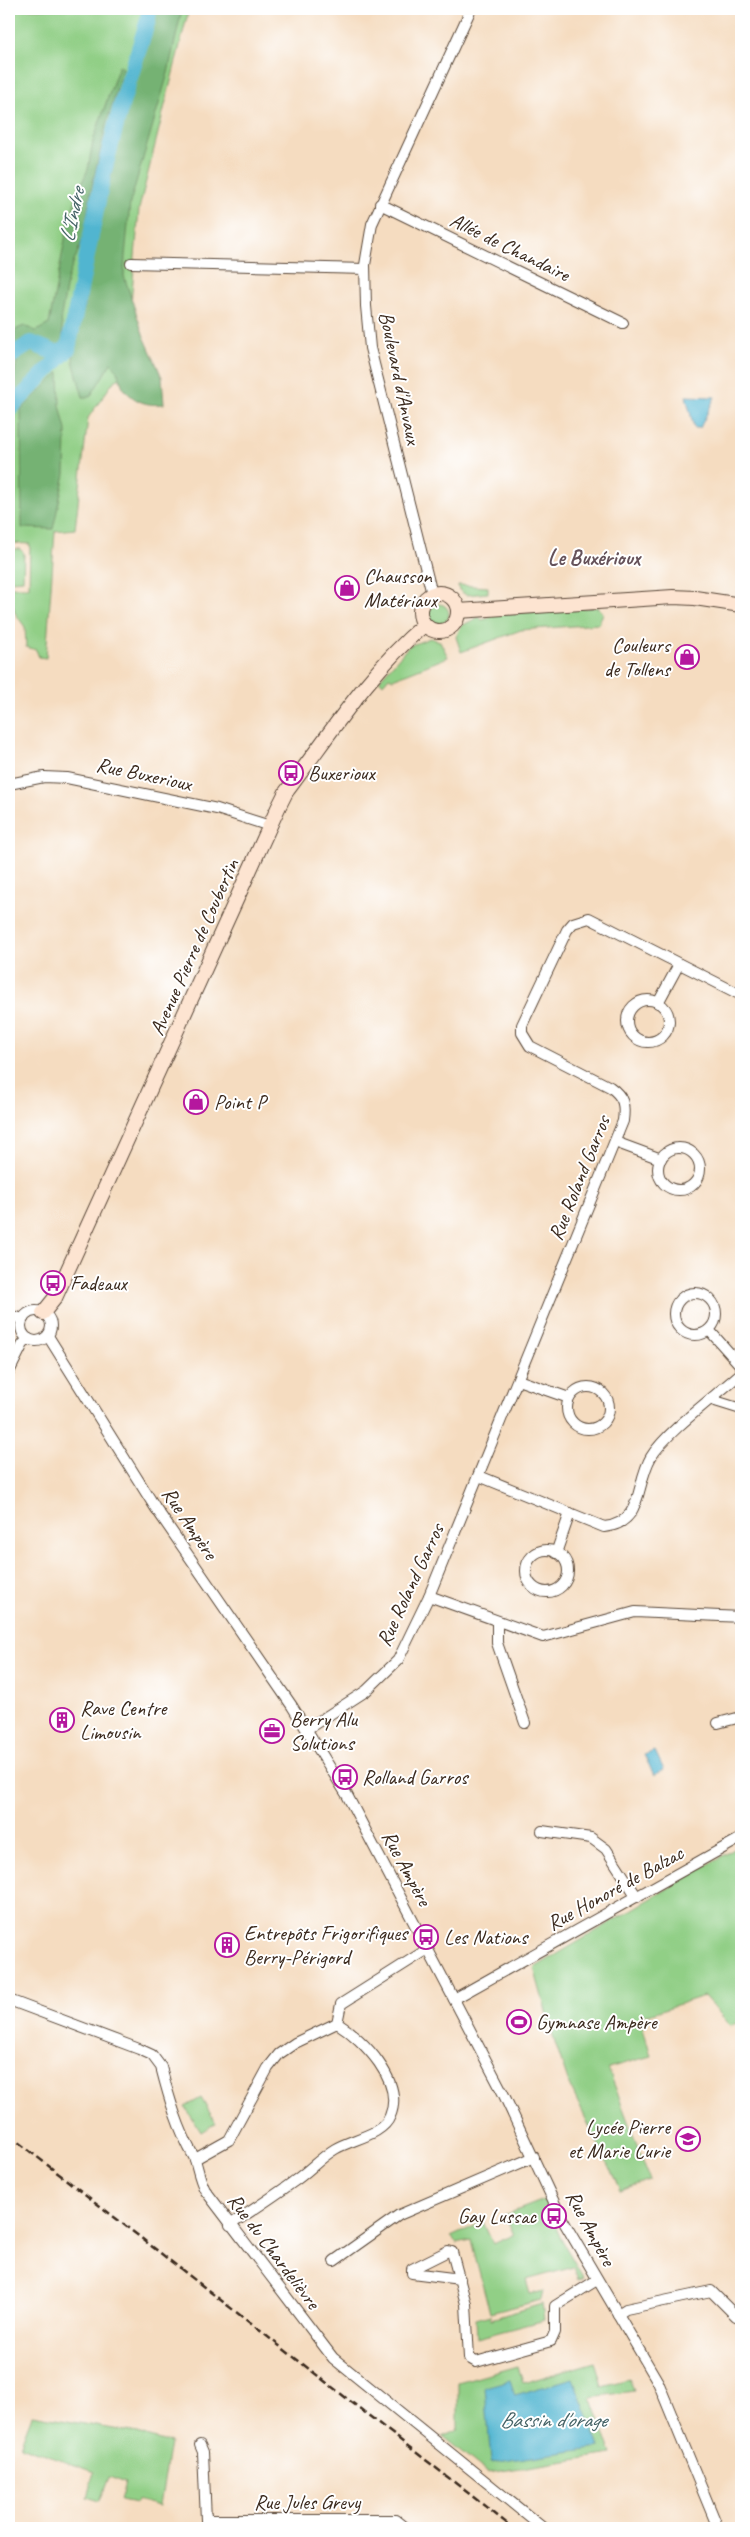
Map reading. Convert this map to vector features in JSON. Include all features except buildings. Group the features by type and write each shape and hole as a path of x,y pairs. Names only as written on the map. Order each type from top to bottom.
{"street":[{"name":"Boulevard d'Anvaux","path":"432,594 370,348 365,269 372,224 380,204 471,9"},
{"name":"Allée de Chandaire","path":"380,204 623,323"},
{"path":"131,263 365,269"},
{"path":"432,594 449,596 457,606 458,611 455,623 445,631 434,631 420,620 420,607 427,597 432,594"},
{"path":"458,611 673,597 695,598 741,605"},
{"name":"Avenue Pierre de Coubertin","path":"43,1313 55,1298 286,792 370,678 392,653 424,625"},
{"name":"Rue Buxerioux","path":"9,784 44,777 75,779 216,809 270,826"},
{"name":"Rue Roland Garros","path":"307,1728 366,1691 398,1660 429,1596 623,1121 625,1107 621,1095 610,1086 530,1046 522,1033 522,1025 567,930 580,920 589,918 741,995"},
{"path":"658,1003 679,964"},
{"path":"646,1000 658,1003 667,1012 669,1020 665,1033 653,1042 639,1040 628,1026 630,1012 639,1002 646,1000"},
{"path":"615,1142 661,1159"},
{"path":"677,1148 689,1150 698,1160 700,1168 697,1181 684,1189 670,1187 665,1184 659,1173 661,1159 670,1150 677,1148"},
{"path":"693,1293 700,1294 710,1300 716,1313 715,1320 708,1330 694,1335 681,1329 675,1318 675,1311 681,1298 693,1293"},
{"path":"34,1312 43,1313 50,1321 48,1336 37,1341 29,1339 22,1328 23,1320 34,1312"},
{"path":"9,1315 23,1320"},
{"path":"708,1330 741,1366"},
{"name":"Rue Ampère","path":"48,1336 155,1507 307,1728 347,1795 454,1999 534,2157 561,2216 658,2382 718,2528"},
{"path":"9,1372 23,1344 29,1339"},
{"path":"478,1476 604,1527 615,1526 626,1520 632,1512 647,1466 662,1443 741,1374"},
{"path":"518,1380 569,1398"},
{"path":"586,1387 597,1390 606,1399 608,1407 605,1420 592,1428 578,1426 573,1423 567,1412 569,1398 579,1389 586,1387"},
{"path":"712,1400 741,1409"},
{"path":"556,1552 570,1513"},
{"path":"544,1550 556,1552 565,1562 567,1570 564,1583 551,1591 537,1589 532,1586 526,1575 528,1561 538,1552 544,1550"},
{"path":"429,1596 543,1637 635,1612 741,1617"},
{"path":"496,1621 497,1643 525,1723"},
{"path":"718,1723 741,1717"},
{"path":"542,1831 591,1838 599,1843 606,1849 637,1897"},
{"name":"Rue Honoré de Balzac","path":"454,1999 741,1838"},
{"path":"337,2023 341,2004 428,1949"},
{"name":"Rue du Chardelièvre","path":"9,2000 152,2055 161,2067 183,2140 195,2159 200,2180 230,2225 333,2358 543,2528"},
{"path":"195,2159 229,2140 268,2068 279,2054 295,2043 337,2023"},
{"path":"230,2225 294,2182 335,2149 383,2125 390,2117 392,2095 380,2064 366,2045 337,2023"},
{"path":"334,2261 399,2215 534,2157"},
{"path":"460,2279 466,2304 469,2358 476,2362 551,2341 555,2332 555,2306 597,2280"},
{"path":"618,2314 626,2309 711,2291 736,2316 741,2317"},
{"path":"200,2445 203,2452 208,2524"},
{"name":"Rue Jules Grevy","path":"208,2524 386,2524 396,2520 406,2528"}],"green space":[{"path":"9,9 189,9 139,209 125,376 114,381 88,418 75,529 55,531 46,658 39,657 36,650 26,647 25,627 15,613 9,587 29,587 30,544 9,543"},
{"path":"154,9 182,9 168,73 130,203 124,276 143,334 162,377 164,404 158,405 143,403 129,394 123,387 117,371 111,363 90,397 83,397 73,361 76,324 84,309 99,218 110,180 120,131"},
{"path":"119,65 123,68 107,122 91,190 84,236 68,277 61,316 64,349 13,396 10,392 17,362 11,338 17,329 24,326 36,331 49,324 68,224 78,192 88,169 93,141"},
{"path":"59,372 60,405 66,430 65,474 53,529 22,528 21,410"},
{"path":"9,549 20,549 24,553 23,580 9,581"},
{"path":"458,585 488,587 488,593 466,595 459,590"},
{"path":"439,604 446,607 449,614 446,621 439,624 432,621 429,614 432,607"},
{"path":"598,607 603,613 599,624 521,630 461,652 456,637 461,626 479,617 482,620 489,618 491,615"},
{"path":"430,638 440,641 448,657 393,679 389,677 383,684 380,681 409,646"},
{"path":"741,1845 741,2022 730,2025 704,1996 640,2017 651,2056 608,2068 650,2180 620,2190 569,2084 554,2040 534,1968"},
{"path":"201,2098 216,2123 201,2132 185,2107"},
{"path":"544,2200 561,2239 583,2277 578,2280 574,2267 526,2280 530,2294 543,2291 541,2300 490,2313 471,2240 457,2243 451,2237 483,2222 493,2244 514,2235 505,2215"},
{"path":"542,2304 544,2320 477,2338 476,2319 490,2315 491,2319"},
{"path":"595,2362 602,2386 629,2379 634,2391 591,2397 612,2454 488,2473 442,2436 458,2429 458,2383 518,2366 523,2383"},
{"path":"32,2415 137,2433 170,2443 160,2506 137,2500 136,2503 121,2500 126,2483 109,2477 100,2501 87,2497 94,2472 20,2446"}],"water":[{"path":"686,396 715,397 700,428 694,428"},
{"path":"655,1751 664,1770 654,1775 644,1755"},
{"name":"Bassin d'orage","path":"573,2378 600,2447 491,2463 485,2387 510,2380 515,2395"}],"waterway":[{"name":"L'Indre","path":"9,410 68,349 104,171 121,106 148,20 149,9"},
{"path":"9,357 31,343 56,353 68,349"}],"railway":[{"path":"9,2135 513,2528"}],"place":[{"name":"Chausson Matériaux","path":"347,588"},
{"name":"Couleurs de Tollens","path":"687,657"},
{"name":"Buxerioux","path":"291,773"},
{"name":"Point P","path":"196,1102"},
{"name":"Fadeaux","path":"53,1283"},
{"name":"Rave Centre Limousin","path":"62,1720"},
{"name":"Berry Alu Solutions","path":"272,1731"},
{"name":"Rolland Garros","path":"345,1777"},
{"name":"Les Nations","path":"426,1937"},
{"name":"Entrepôts Frigorifiques Berry-Périgord","path":"227,1945"},
{"name":"Gymnase Ampère","path":"519,2022"},
{"name":"Lycée Pierre et Marie Curie","path":"688,2139"},
{"name":"Gay Lussac","path":"554,2216"}],"district":[{"name":"Le Buxérioux","path":"594,558"}]}
